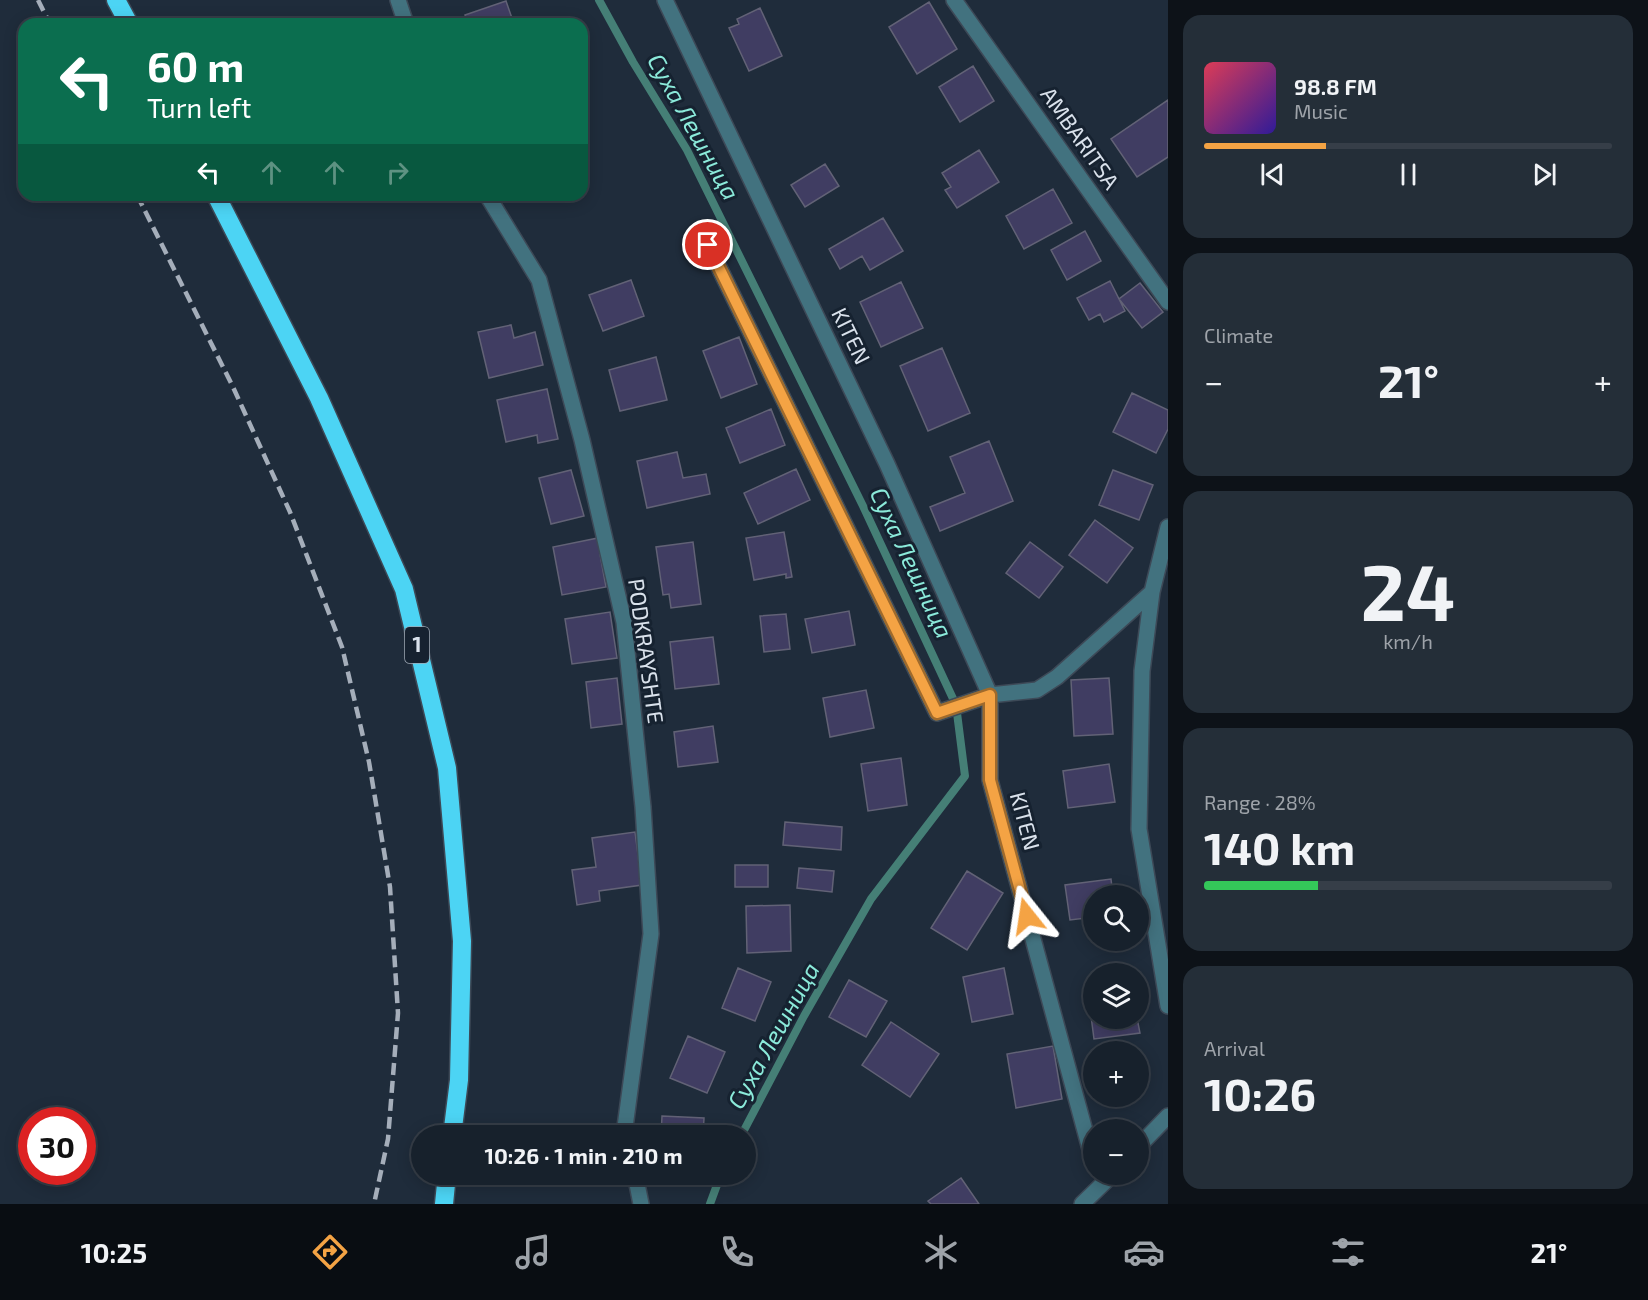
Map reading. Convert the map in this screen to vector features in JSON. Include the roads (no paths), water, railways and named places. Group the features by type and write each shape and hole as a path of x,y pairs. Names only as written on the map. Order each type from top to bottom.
{"highway":[{"path":"116,0 126,18"},
{"name":"1","path":"219,201 319,398 404,589 447,768 462,942 459,1080 453,1125"},
{"path":"444,1204 446,1185"}],"street":[{"path":"398,0 404,18"},
{"name":"KITEN","path":"665,0 887,464 990,695 990,780 1083,1123"},
{"name":"AMBARITSA","path":"954,0 1168,302"},
{"name":"PODKRAYSHTE","path":"490,201 539,280 582,440 624,621 643,807 651,934 625,1125"},
{"path":"708,245 937,713 990,695 1037,690 1057,677 1152,592"},
{"path":"1168,527 1152,592 1142,671 1140,830 1168,1006"},
{"path":"1149,1136 1168,1116"},
{"path":"637,1185 641,1204"},
{"path":"1082,1204 1095,1185"}],"waterway":[{"name":"Суха Лешница","path":"599,0 633,62 687,150 863,506 956,705 965,776 871,899 804,1016 747,1125"},
{"name":"Суха Лешница","path":"710,1204 717,1185"}],"railway":[{"path":"38,0 47,18"},
{"path":"140,201 233,387 290,512 342,647 369,762 390,887 398,1013 388,1139 374,1204"}]}
